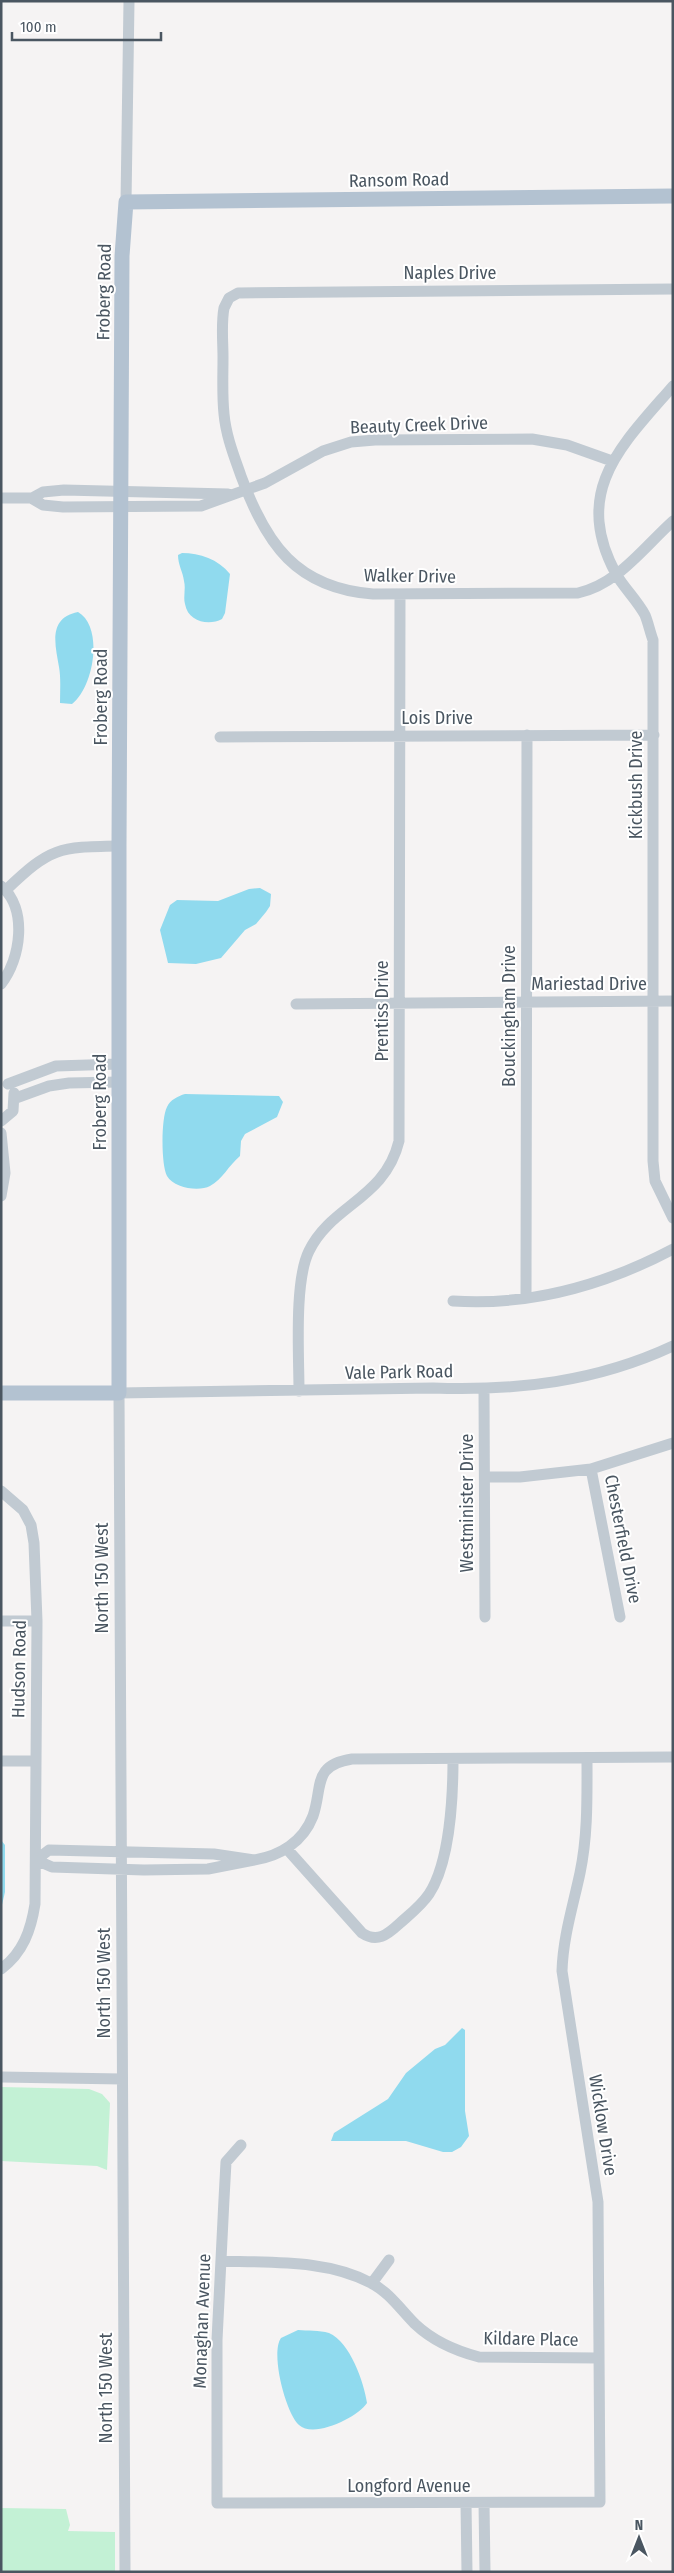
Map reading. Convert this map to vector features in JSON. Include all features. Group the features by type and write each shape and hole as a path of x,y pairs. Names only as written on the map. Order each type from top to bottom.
{"main road":[{"name":"Ransom Road","path":"126,202 673,196"},
{"name":"Froberg Road","path":"119,1394 118,1064 122,256 126,202"},
{"path":"1,1393 119,1394"}],"street":[{"name":"Froberg Road","path":"126,202 129,1"},
{"name":"Naples Drive","path":"229,298 234,294 245,292 673,289"},
{"name":"Walker Drive","path":"229,298 223,312 224,412 230,444 257,518 270,539 300,568 321,582 348,591 400,595 568,594 594,588 617,574 673,521"},
{"name":"Kickbush Drive","path":"673,386 622,445 612,461 602,486 599,514 604,545 617,574 645,615 653,640 655,1181 673,1218"},
{"name":"Beauty Creek Drive","path":"234,494 64,490 43,492 32,498 43,505 63,508 201,506 246,490 270,480 323,451 362,441 532,439 567,445 612,461"},
{"path":"1,498 32,498"},
{"name":"Prentiss Drive","path":"299,1391 300,1283 308,1252 325,1228 380,1181 397,1148 400,1003 400,595"},
{"name":"Lois Drive","path":"220,738 654,734"},
{"name":"Bouckingham Drive","path":"526,1298 527,735"},
{"path":"1,984 14,962 18,932 16,907 4,888 54,852 72,847 119,846"},
{"name":"Mariestad Drive","path":"296,1004 673,1001"},
{"path":"1,1121 14,1111 16,1098 14,1091 5,1082 56,1066 118,1064"},
{"path":"16,1098 49,1086 69,1083 119,1082"},
{"path":"1,1133 4,1173 1,1196"},
{"path":"453,1301 526,1298 564,1292 603,1280 673,1249"},
{"name":"Vale Park Road","path":"119,1394 433,1388 484,1390 527,1387 573,1380 637,1362 673,1346"},
{"name":"Westminister Drive","path":"484,1390 486,1477 485,1617"},
{"name":"North 150 West","path":"119,1394 125,2572"},
{"path":"486,1477 520,1477 591,1469 673,1443"},
{"name":"Chesterfield Drive","path":"591,1469 620,1617"},
{"name":"Hudson Road","path":"1,1491 23,1510 31,1525 34,1543 37,1621 35,1904 32,1925 17,1954 1,1969"},
{"path":"1,1621 37,1621"},
{"path":"254,1860 214,1854 49,1850 36,1860 52,1867 121,1869 208,1869 254,1860 287,1849 300,1837 310,1824 316,1804 319,1781 327,1769 335,1764 352,1759 673,1757"},
{"path":"287,1849 362,1933 378,1938 388,1935 421,1904 436,1880 451,1815 454,1758"},
{"name":"Wicklow Drive","path":"587,1758 587,1817 580,1871 562,1948 562,1970 598,2202 600,2502"},
{"path":"1,1761 35,1761"},
{"path":"1,2077 122,2079"},
{"name":"Monaghan Avenue","path":"217,2503 217,2340 226,2162 241,2145"},
{"path":"372,2283 389,2260"},
{"name":"Kildare Place","path":"221,2261 314,2266 345,2272 372,2283 395,2302 416,2325 430,2335 462,2352 499,2359 598,2358"},
{"name":"Longford Avenue","path":"217,2503 600,2502"},
{"path":"466,2503 467,2572"},
{"path":"484,2503 485,2572"}],"green space":[{"path":"1,2087 89,2089 102,2094 110,2103 107,2170 97,2166 1,2161"},
{"path":"1,2508 66,2509 70,2525 68,2531 115,2532 115,2572 1,2572"}],"water":[{"path":"182,553 208,558 220,564 230,574 225,613 222,619 205,622 195,619 190,615 184,601 185,584 178,559 178,555"},
{"path":"78,612 86,620 91,630 93,657 86,685 80,696 72,704 60,703 60,676 55,641 56,633 62,620 68,615"},
{"path":"260,888 271,894 270,906 256,924 245,930 221,958 196,964 168,963 160,930 170,905 177,900 218,901 249,889"},
{"path":"185,1094 279,1096 283,1102 277,1117 245,1134 241,1141 240,1156 218,1180 205,1188 193,1189 181,1186 170,1180 165,1170 163,1152 164,1121 168,1105 172,1100"},
{"path":"1,1840 5,1845 5,1892 1,1909"},
{"path":"462,2028 465,2030 465,2111 469,2136 461,2147 452,2152 443,2152 406,2141 331,2141 334,2133 388,2099 406,2073 435,2049 445,2045"},
{"path":"298,2330 329,2333 343,2345 355,2363 363,2384 367,2403 362,2409 345,2420 325,2428 306,2429 294,2419 281,2383 277,2356 281,2338"}]}
